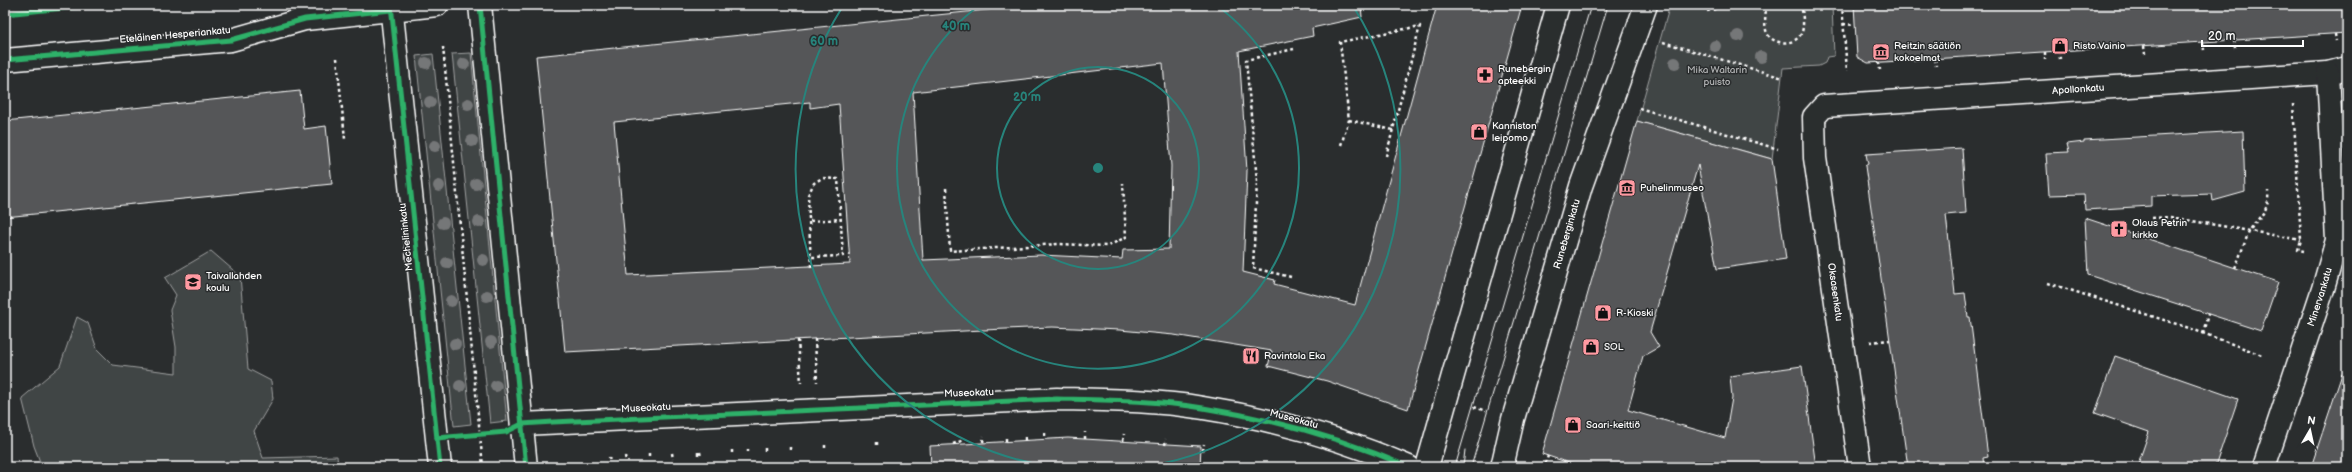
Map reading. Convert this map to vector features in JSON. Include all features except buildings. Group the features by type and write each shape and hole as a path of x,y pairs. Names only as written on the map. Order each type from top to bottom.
{"street":[{"name":"Eteläinen Hesperiankatu","path":"5,60 231,40 305,19 391,8 437,5"},
{"path":"480,5 526,467"},
{"path":"1427,467 1445,399 1481,279 1558,5"},
{"name":"Runeberginkatu","path":"1502,467 1513,419 1581,186 1646,5"},
{"name":"Mechelininkatu","path":"391,8 440,467"},
{"name":"Apollonkatu","path":"1814,117 1824,106 2337,70"},
{"name":"Minervankatu","path":"2264,467 2323,289 2337,240 2337,70"},
{"name":"Oksasenkatu","path":"1814,117 1815,158 1860,467"},
{"name":"Museokatu","path":"522,424 810,409 1058,399 1130,401 1202,408 1261,419 1323,436 1374,453 1409,467"}],"path":[{"path":"1707,11 1730,5"},
{"path":"1766,5 1766,31 1770,38 1778,42 1795,40 1801,35 1803,29 1802,6 1817,5"},
{"path":"1842,5 1847,71"},
{"path":"1843,24 1855,25"},
{"path":"1341,145 1349,120 1340,42 1420,26 1386,156"},
{"path":"2335,34 2336,42"},
{"path":"2234,40 2235,48"},
{"path":"1662,42 1784,78"},
{"path":"2203,42 2204,50"},
{"path":"2144,46 2145,54"},
{"path":"443,47 484,467"},
{"path":"1291,277 1253,268 1257,181 1246,60 1294,49"},
{"path":"2059,51 2060,59"},
{"path":"2045,52 2045,60"},
{"path":"337,58 345,139"},
{"path":"1935,59 1936,66"},
{"path":"1879,62 1880,70"},
{"path":"1634,106 1778,149"},
{"path":"2293,114 2301,240 2298,250"},
{"path":"1349,120 1393,130"},
{"path":"811,267 812,257 808,195 814,183 822,178 838,178 844,256 812,257"},
{"path":"946,188 950,251 1058,244 1108,246 1126,237 1123,183"},
{"path":"2235,268 2250,231 2266,210 2269,202 2268,191"},
{"path":"2152,218 2170,217 2301,240"},
{"path":"810,221 842,220"},
{"path":"2048,283 2202,333 2262,355"},
{"path":"2202,333 2208,314"},
{"path":"810,409 815,339"},
{"path":"798,340 810,409"},
{"path":"1445,399 1513,419"},
{"path":"437,438 506,432 522,424"},
{"path":"1084,439 1085,432"},
{"path":"1045,433 1045,439"},
{"path":"1025,434 1025,440"},
{"path":"1124,434 1124,441"},
{"path":"1006,435 1006,441"},
{"path":"983,442 984,436"},
{"path":"1165,445 1166,438"},
{"path":"954,444 964,440"},
{"path":"877,442 877,448"},
{"path":"1203,451 1204,444"},
{"path":"825,445 825,450"},
{"path":"790,447 790,452"},
{"path":"765,448 765,453"},
{"path":"732,450 732,456"},
{"path":"748,450 748,455"},
{"path":"699,452 699,457"},
{"path":"649,454 650,460"},
{"path":"672,454 673,459"},
{"path":"609,456 610,462"},
{"path":"625,456 626,461"},
{"path":"1545,464 1548,456"}],"green space":[{"name":"Mika Waltarin puisto","path":"1670,5 1832,5 1834,56 1827,57 1825,63 1819,66 1783,68 1772,159 1637,121"},
{"path":"471,53 507,421 490,423 452,54"},
{"path":"433,54 471,424 454,426 416,56"},
{"path":"211,251 240,276 248,369 271,381 273,399 254,431 263,458 337,456 338,467 42,467 34,446 22,398 60,366 77,317 88,323 97,349 113,365 176,373 176,347 170,310 176,295 165,278"}],"tram line":[{"path":"1455,467 1591,5"},
{"path":"1471,467 1608,5"},
{"path":"1463,467 1465,450"}],"cycle path":[{"path":"5,14 92,5"},
{"path":"391,5 440,467"},
{"path":"480,5 526,467"},
{"path":"5,60 231,40 305,19 391,10"},
{"path":"437,438 506,432 522,424 553,422 1057,399 1112,400 1185,405 1256,418 1334,439 1409,467"}],"place":[{"name":"Risto Vainio","path":"2060,46"},
{"name":"Reitzin säätiön kokoelmat","path":"1881,52"},
{"name":"Runebergin apteekki","path":"1485,75"},
{"name":"Kanniston leipomo","path":"1479,132"},
{"name":"Puhelinmuseo","path":"1627,188"},
{"name":"Olaus Petrin kirkko","path":"2119,229"},
{"name":"Taivallahden koulu","path":"193,282"},
{"name":"R-Kioski","path":"1603,313"},
{"name":"SOL","path":"1591,347"},
{"name":"Ravintola Eka","path":"1251,356"},
{"name":"Saari-keittiö","path":"1573,425"}]}
